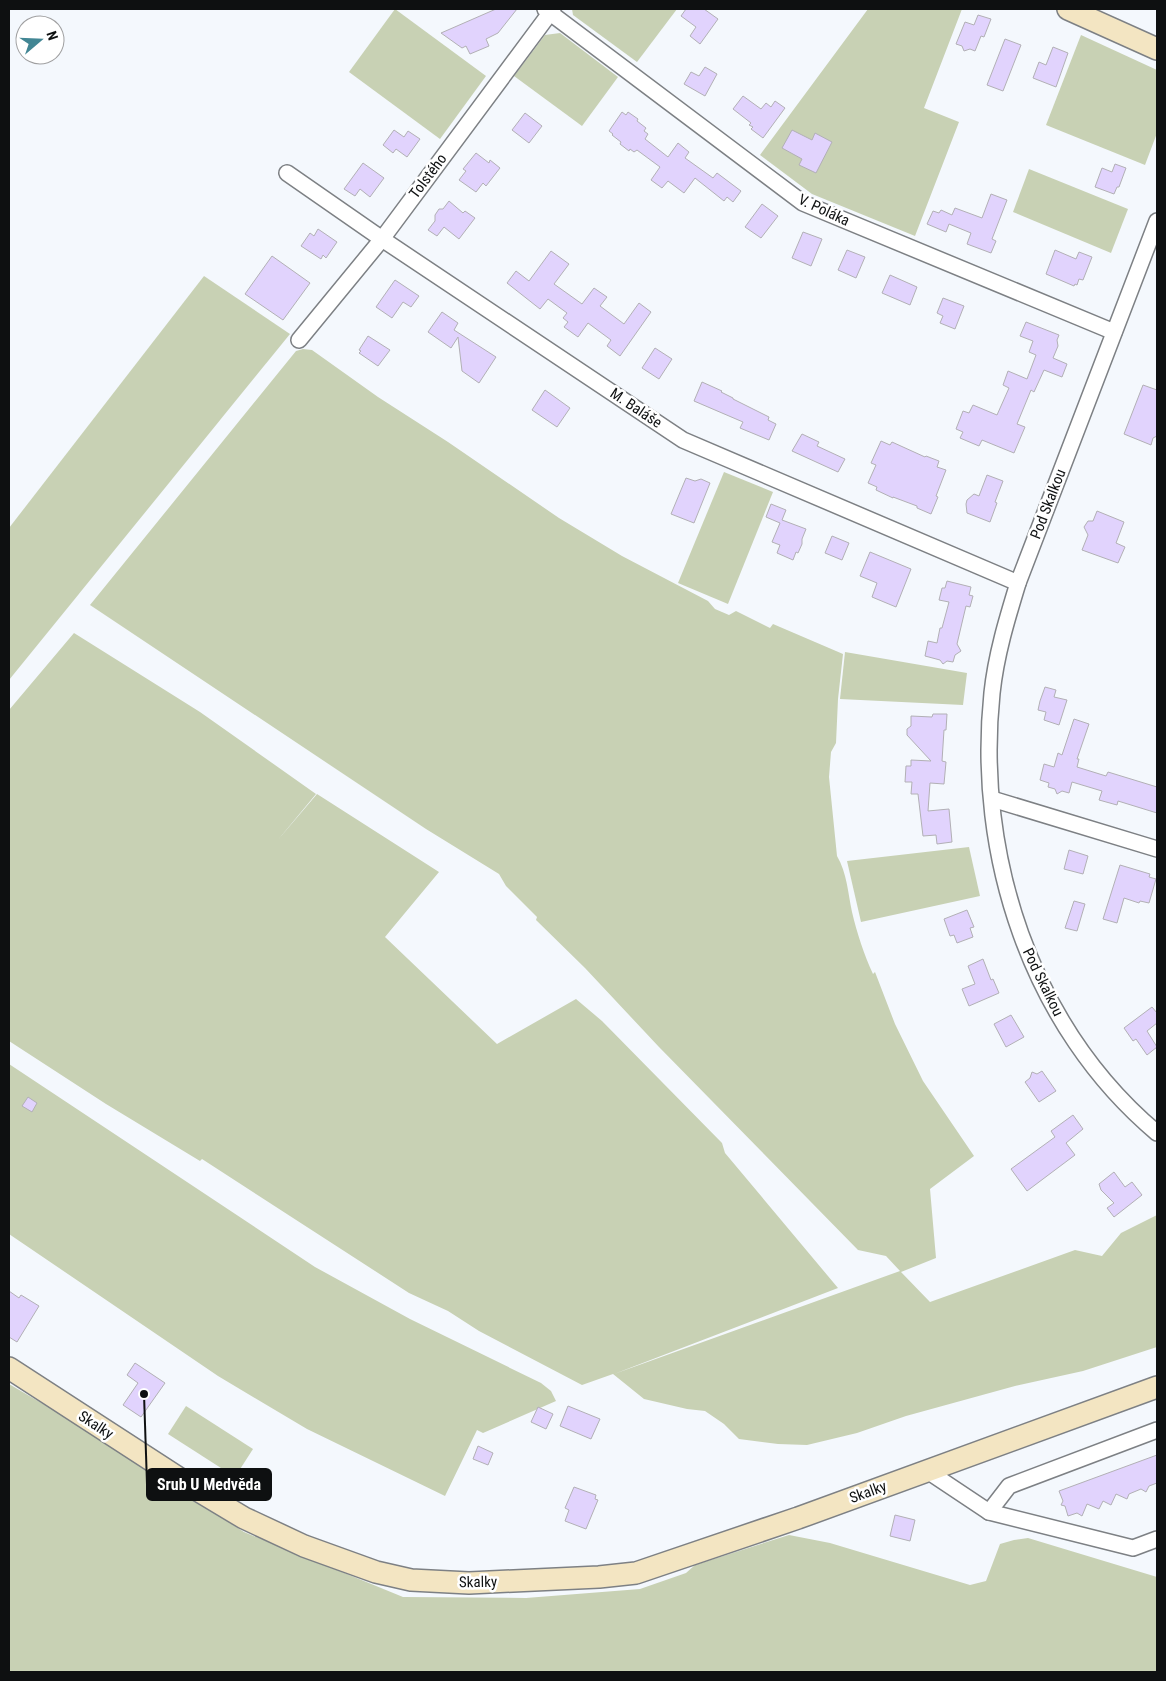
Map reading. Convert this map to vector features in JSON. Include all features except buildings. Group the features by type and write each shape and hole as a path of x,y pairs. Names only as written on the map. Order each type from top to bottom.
{"street":[{"path":"1068,9 1157,49"},
{"name":"Tolstého","path":"299,340 382,239 549,10"},
{"name":"V. Poláka","path":"549,10 803,203 1114,332"},
{"name":"M. Baláše","path":"287,173 382,239 683,440 1018,583"},
{"name":"Pod Skalkou","path":"1157,221 1018,583 1001,644 992,692 989,744 992,799 1001,866 1011,906 1029,957 1046,993 1090,1062 1124,1103 1157,1133"},
{"path":"992,799 1157,849"},
{"name":"Skalky","path":"9,1368 194,1488 244,1518 304,1546 376,1572 411,1580 469,1583 599,1578 636,1573 798,1518 1157,1387"},
{"path":"989,1512 1009,1486 1157,1430"},
{"path":"926,1470 989,1512 1133,1548 1157,1540"}],"green space":[{"path":"395,9 486,76 440,139 349,72"},
{"path":"572,9 677,9 637,62 573,15"},
{"path":"868,9 962,9 924,108 959,122 915,236 812,194 760,155"},
{"path":"560,33 618,77 582,126 514,76 545,35"},
{"path":"1081,35 1157,70 1157,133 1145,165 1046,125"},
{"path":"1029,169 1128,209 1111,253 1013,212"},
{"path":"204,276 290,334 9,680 9,528"},
{"path":"303,349 312,350 378,397 559,518 622,556 708,601 715,609 729,615 736,611 770,628 773,624 843,654 836,743 831,752 829,777 837,856 845,876 861,944 873,974 875,972 895,1024 923,1081 974,1156 930,1189 936,1258 901,1272 930,1302 1075,1250 1102,1256 1121,1233 1157,1215 1157,1347 1083,1371 1015,1386 906,1416 857,1433 807,1445 778,1444 739,1439 724,1424 705,1411 687,1409 644,1399 613,1374 582,1385 479,1331 448,1311 409,1293 202,1159 200,1161 106,1104 9,1041 9,710 74,633 200,712 316,794 277,841 317,794 439,872 385,937 497,1044 576,999 602,1021 722,1143 725,1153 838,1288 614,1374 900,1271 886,1256 858,1250 659,1047 585,968 536,920 537,917 506,886 499,874 426,829 90,605 296,351"},
{"path":"724,472 773,492 728,604 678,583"},
{"path":"845,652 967,673 963,705 840,699"},
{"path":"969,847 980,896 861,922 847,861"},
{"path":"9,1064 315,1267 410,1319 541,1383 551,1391 556,1401 483,1433 477,1430 445,1496 307,1429 218,1376 9,1234"},
{"path":"9,1384 79,1425 244,1532 403,1597 526,1598 640,1589 686,1573 695,1565 789,1535 830,1543 970,1585 986,1581 1000,1544 1028,1538 1157,1577 1157,1672 9,1672"},
{"path":"186,1406 253,1449 235,1477 168,1434"}],"place":[{"name":"Srub U Medvěda","path":"144,1394"}]}
